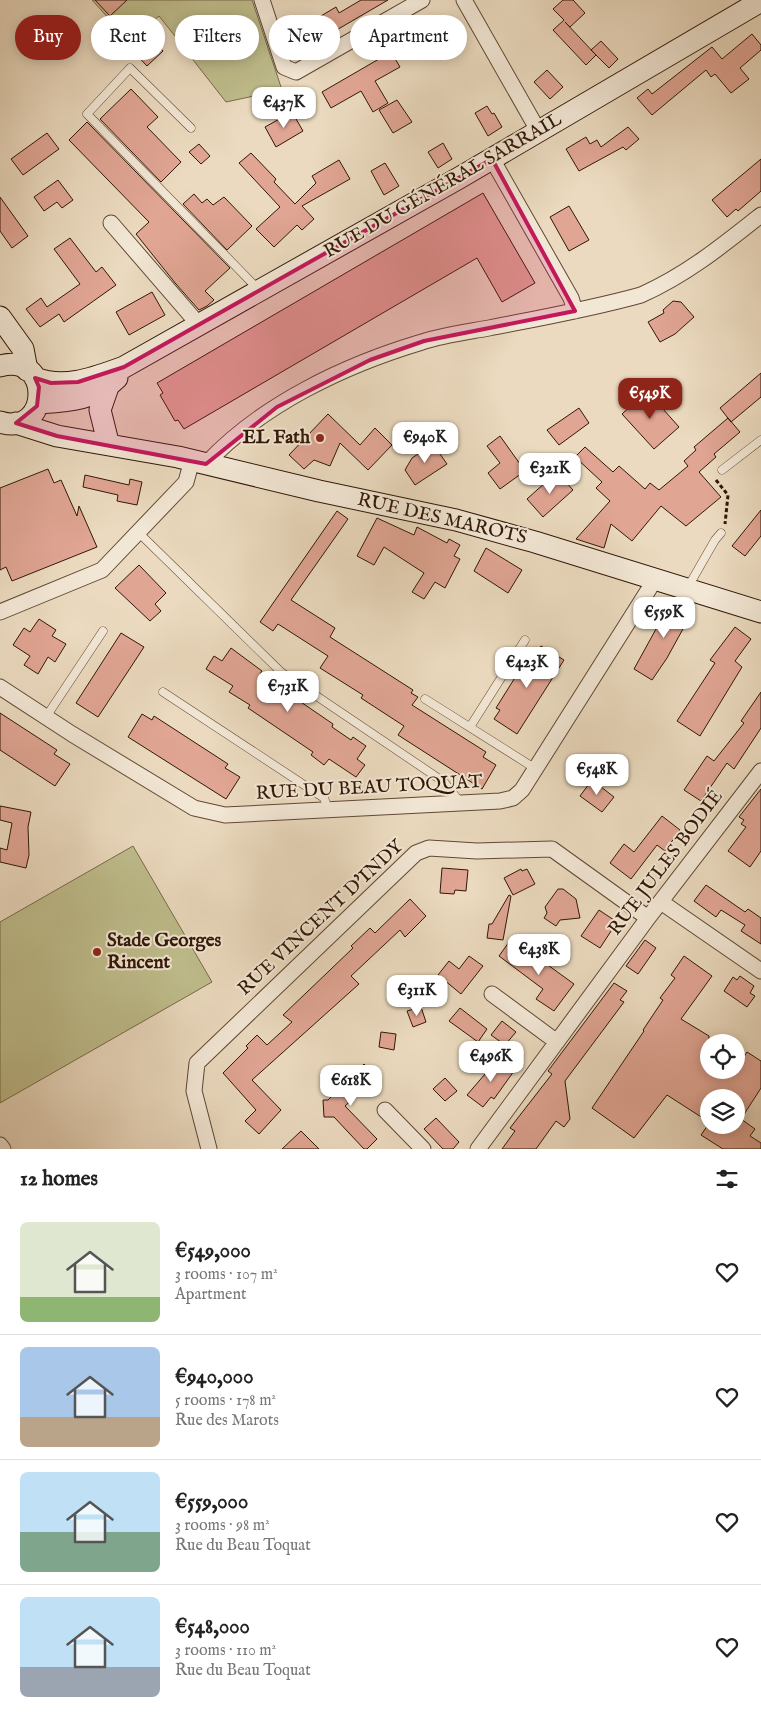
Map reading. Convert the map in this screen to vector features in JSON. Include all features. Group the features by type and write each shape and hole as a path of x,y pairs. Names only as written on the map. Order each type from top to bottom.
{"street":[{"path":"262,0 284,67 296,72 422,0"},
{"path":"464,0 539,132"},
{"name":"RUE DU GÉNÉRAL SARRAIL","path":"0,366 18,365 31,374 51,383 78,382 124,367 200,326 492,159 761,2"},
{"path":"492,159 571,298 575,311"},
{"path":"0,612 102,570 186,482 199,462 219,450 277,407 325,380 424,341 575,311 641,295 671,282 714,254 761,215"},
{"path":"111,223 200,326"},
{"path":"0,362 6,350 4,323"},
{"path":"4,323 26,355 31,374 39,387 38,405 32,414 8,422"},
{"name":"RUE DU GÉNÉRAL SARRAIL","path":"112,442 100,410 108,387 124,367"},
{"path":"38,405 70,401 108,387"},
{"name":"RUE DES MAROTS","path":"38,405 46,419 112,442 319,491 456,520 656,578 761,612"},
{"name":"RUE DES MAROTS","path":"8,422 57,436 112,442"},
{"name":"RUE DU BEAU TOQUAT","path":"0,687 194,808 225,815 500,801 513,798 522,790 656,578"},
{"name":"RUE JULES BODIÉ","path":"478,1149 648,918 761,771"},
{"name":"RUE VINCENT D'INDY","path":"209,1149 194,1091 197,1063 416,853 429,848 477,851 552,849 648,918"},
{"path":"661,902 761,971"},
{"path":"492,994 557,1042"},
{"path":"385,1110 423,1149"},
{"path":"0,1145 3,1149"}],"lane":[{"path":"191,128 130,68 86,114 260,291"},
{"path":"722,470 761,440"},
{"path":"139,532 281,672 444,782 461,804"},
{"path":"687,588 721,533"},
{"path":"46,717 103,631"},
{"path":"470,728 525,640"},
{"path":"163,692 324,798 329,811"},
{"path":"425,698 536,769"}],"path":[{"path":"721,533 725,523 728,495 712,474 722,470"}],"highlighted area":[{"path":"492,159 575,311 424,341 370,360 277,407 206,464 57,436 16,423 37,406 39,387 35,378 51,383 78,382 124,367"}],"shaded area":[{"path":"92,0 252,0 257,15 175,15 175,36 165,24 165,15 106,15"},
{"path":"259,21 269,51 269,60 272,60 282,90 226,102 193,60 259,60"},
{"name":"Stade Georges Rincent","path":"133,846 212,982 0,1103 0,922"}],"building":[{"path":"95,0 127,0 111,15"},
{"path":"361,0 388,0 362,15 350,15 350,22 340,28 340,15 323,15 336,7 339,13"},
{"path":"563,0 573,0 585,13 570,27 565,22 596,55 586,65 553,30 564,20 553,9"},
{"path":"752,34 761,45 761,50 740,68 749,79 731,93 715,74 711,77 706,70 652,115 637,98 648,89 652,94 712,47 722,59"},
{"path":"601,41 618,59 609,68 591,50"},
{"path":"141,60 153,60 147,66"},
{"path":"377,60 396,60 400,67 375,81 388,103 373,112 361,91 331,108 322,92"},
{"path":"547,70 563,87 550,99 534,82"},
{"path":"131,89 158,117 147,127 181,162 161,182 100,119"},
{"path":"397,100 412,122 393,133 379,110"},
{"path":"487,106 492,114 494,113 502,127 488,136 475,113"},
{"path":"292,112 303,131 276,147 265,127"},
{"path":"87,122 230,268 205,291 214,300 207,306 199,310 176,284 136,234 149,222 69,140"},
{"path":"628,127 639,139 626,150 623,147 579,171 566,149 586,137 590,144 597,140 601,147"},
{"path":"47,133 59,149 23,175 11,159"},
{"path":"443,143 452,159 438,168 428,152"},
{"path":"199,144 210,156 201,164 189,152"},
{"path":"251,153 276,179 274,182 295,204 316,183 312,176 339,160 350,179 302,206 314,219 302,230 297,225 274,247 256,229 280,207 239,163"},
{"path":"761,159 761,191 738,211 736,209 727,217 712,200"},
{"path":"385,163 399,186 384,195 371,171"},
{"path":"58,180 73,200 62,208 57,202 44,211 34,197"},
{"path":"483,193 535,283 502,302 477,258 184,429 178,420 175,421 160,395 163,393 157,383"},
{"path":"194,194 202,203 207,199 213,205 224,197 252,226 227,250 183,204"},
{"path":"0,197 28,236 12,248 0,231"},
{"path":"569,206 589,240 569,251 550,217"},
{"path":"70,238 96,272 102,267 116,285 64,322 59,314 40,327 26,309 41,298 47,307 80,284 54,249"},
{"path":"152,292 165,315 129,335 116,312"},
{"path":"673,301 681,302 694,317 675,334 660,342 648,322 664,313 663,310"},
{"path":"761,373 761,397 731,422 720,408"},
{"path":"647,391 679,427 654,449 622,414"},
{"path":"579,408 589,423 559,445 547,430"},
{"path":"328,414 360,445 375,428 392,445 368,470 340,443 330,466 314,460 304,469 289,455"},
{"path":"728,418 740,432 714,454 716,457 699,472 721,497 686,526 661,506 632,541 611,524 604,548 576,539 610,501 596,488 602,482 575,457 585,447 613,472 619,466 645,489 650,483 659,490 688,466 684,461 696,450 694,447"},
{"path":"500,436 525,471 500,489 488,473 500,463 487,446"},
{"path":"433,444 447,464 415,485 405,470 412,458"},
{"path":"48,469 54,483 61,480 77,516 79,506 97,547 12,581 6,567 0,570 0,488"},
{"path":"557,472 573,490 543,517 527,499"},
{"path":"85,475 129,485 130,479 142,482 137,505 117,501 118,495 83,487"},
{"path":"761,510 761,536 745,556 732,546"},
{"path":"337,511 348,519 291,600 335,628 330,637 413,690 411,693 418,697 412,705 486,752 483,757 496,765 482,789 398,735 404,726 361,698 363,695 320,668 328,656 278,624 273,631 260,622"},
{"path":"377,518 414,535 417,527 447,543 449,539 460,545 454,556 460,559 445,588 435,582 424,599 412,592 424,573 384,547 374,565 357,556"},
{"path":"486,548 522,570 508,593 474,571"},
{"path":"139,565 166,593 155,604 161,611 150,621 115,588"},
{"path":"672,600 695,607 667,658 652,680 634,669"},
{"path":"39,619 56,630 52,636 66,644 55,662 48,657 38,674 24,665 30,656 13,645 24,628 30,632"},
{"path":"735,627 751,639 735,661 742,667 700,736 677,721 715,663 710,660"},
{"path":"121,633 144,647 98,717 76,703"},
{"path":"541,646 564,660 517,734 494,719 500,710 496,708 531,652 535,655"},
{"path":"231,648 262,671 260,674 333,724 332,727 351,740 353,737 366,746 357,759 365,765 356,777 329,759 324,765 311,755 313,752 248,708 250,705 229,692 233,686 206,669 214,656 222,661"},
{"path":"761,692 761,728 734,769 727,763 701,801 684,790 707,756 714,761 744,723 741,721"},
{"path":"0,713 57,750 54,754 70,764 55,786 0,750"},
{"path":"142,714 152,720 154,716 228,764 225,768 240,777 226,799 128,737"},
{"path":"592,780 614,797 602,812 580,796"},
{"path":"761,789 761,851 750,867 728,851 746,827 741,824 744,820 739,817"},
{"path":"0,806 31,812 28,827 29,855 26,868 0,862 0,848 7,850 12,823 0,820"},
{"path":"662,816 680,830 665,851 657,845 631,879 610,863 624,844 634,852"},
{"path":"442,868 468,870 466,891 455,890 454,894 440,893"},
{"path":"521,869 522,871 527,869 535,884 513,895 504,878"},
{"path":"706,885 745,912 748,909 761,918 761,944 741,931 745,925 721,910 716,917 694,901"},
{"path":"558,889 563,889 576,899 580,918 560,920 556,926 544,918 547,913 545,907"},
{"path":"509,895 511,896 503,940 487,938 489,924 492,924"},
{"path":"410,899 426,916 405,937 400,930 351,976 359,984 252,1080 281,1110 259,1134 245,1121 256,1110 223,1073 248,1048 246,1046 257,1035 267,1045 292,1022 283,1015 353,948 351,946 370,928 375,933"},
{"path":"599,910 617,922 600,948 581,936"},
{"path":"645,940 656,948 638,974 626,966"},
{"path":"509,942 538,964 541,960 574,984 554,1011 536,999 543,989 499,956"},
{"path":"469,956 483,966 461,994 438,975 449,961 459,969"},
{"path":"684,956 712,976 681,1019 706,1034 700,1034 700,1079 745,1079 745,1055 747,1052 761,1061 761,1088 745,1113 745,1089 700,1089 700,1116 667,1095 634,1138 592,1108 663,1000 660,998 675,978 671,975"},
{"path":"740,976 754,986 750,993 755,996 747,1007 724,991 733,977 737,980"},
{"path":"614,983 627,991 620,1000 624,1002 565,1081 570,1119 564,1127 556,1121 536,1149 502,1149 515,1131 510,1128 552,1074 548,1071"},
{"path":"421,1007 426,1022 413,1027 407,1011"},
{"path":"460,1008 487,1029 478,1042 449,1021"},
{"path":"502,1021 516,1032 505,1045 491,1035"},
{"path":"381,1032 396,1034 394,1050 379,1047"},
{"path":"498,1059 514,1071 494,1099 491,1097 483,1107 467,1095"},
{"path":"364,1064 376,1077 345,1106 377,1139 367,1149 364,1149 334,1117 324,1117 323,1100 328,1100"},
{"path":"445,1078 457,1091 445,1101 433,1089"},
{"path":"436,1118 459,1142 453,1149 443,1149 424,1129"},
{"path":"745,1122 755,1129 750,1136 761,1143 761,1149 723,1149 701,1135 745,1134"},
{"path":"301,1131 319,1149 282,1149"}],"place":[{"name":"EL Fath","path":"320,438"},
{"name":"Stade Georges Rincent","path":"97,952"}]}
